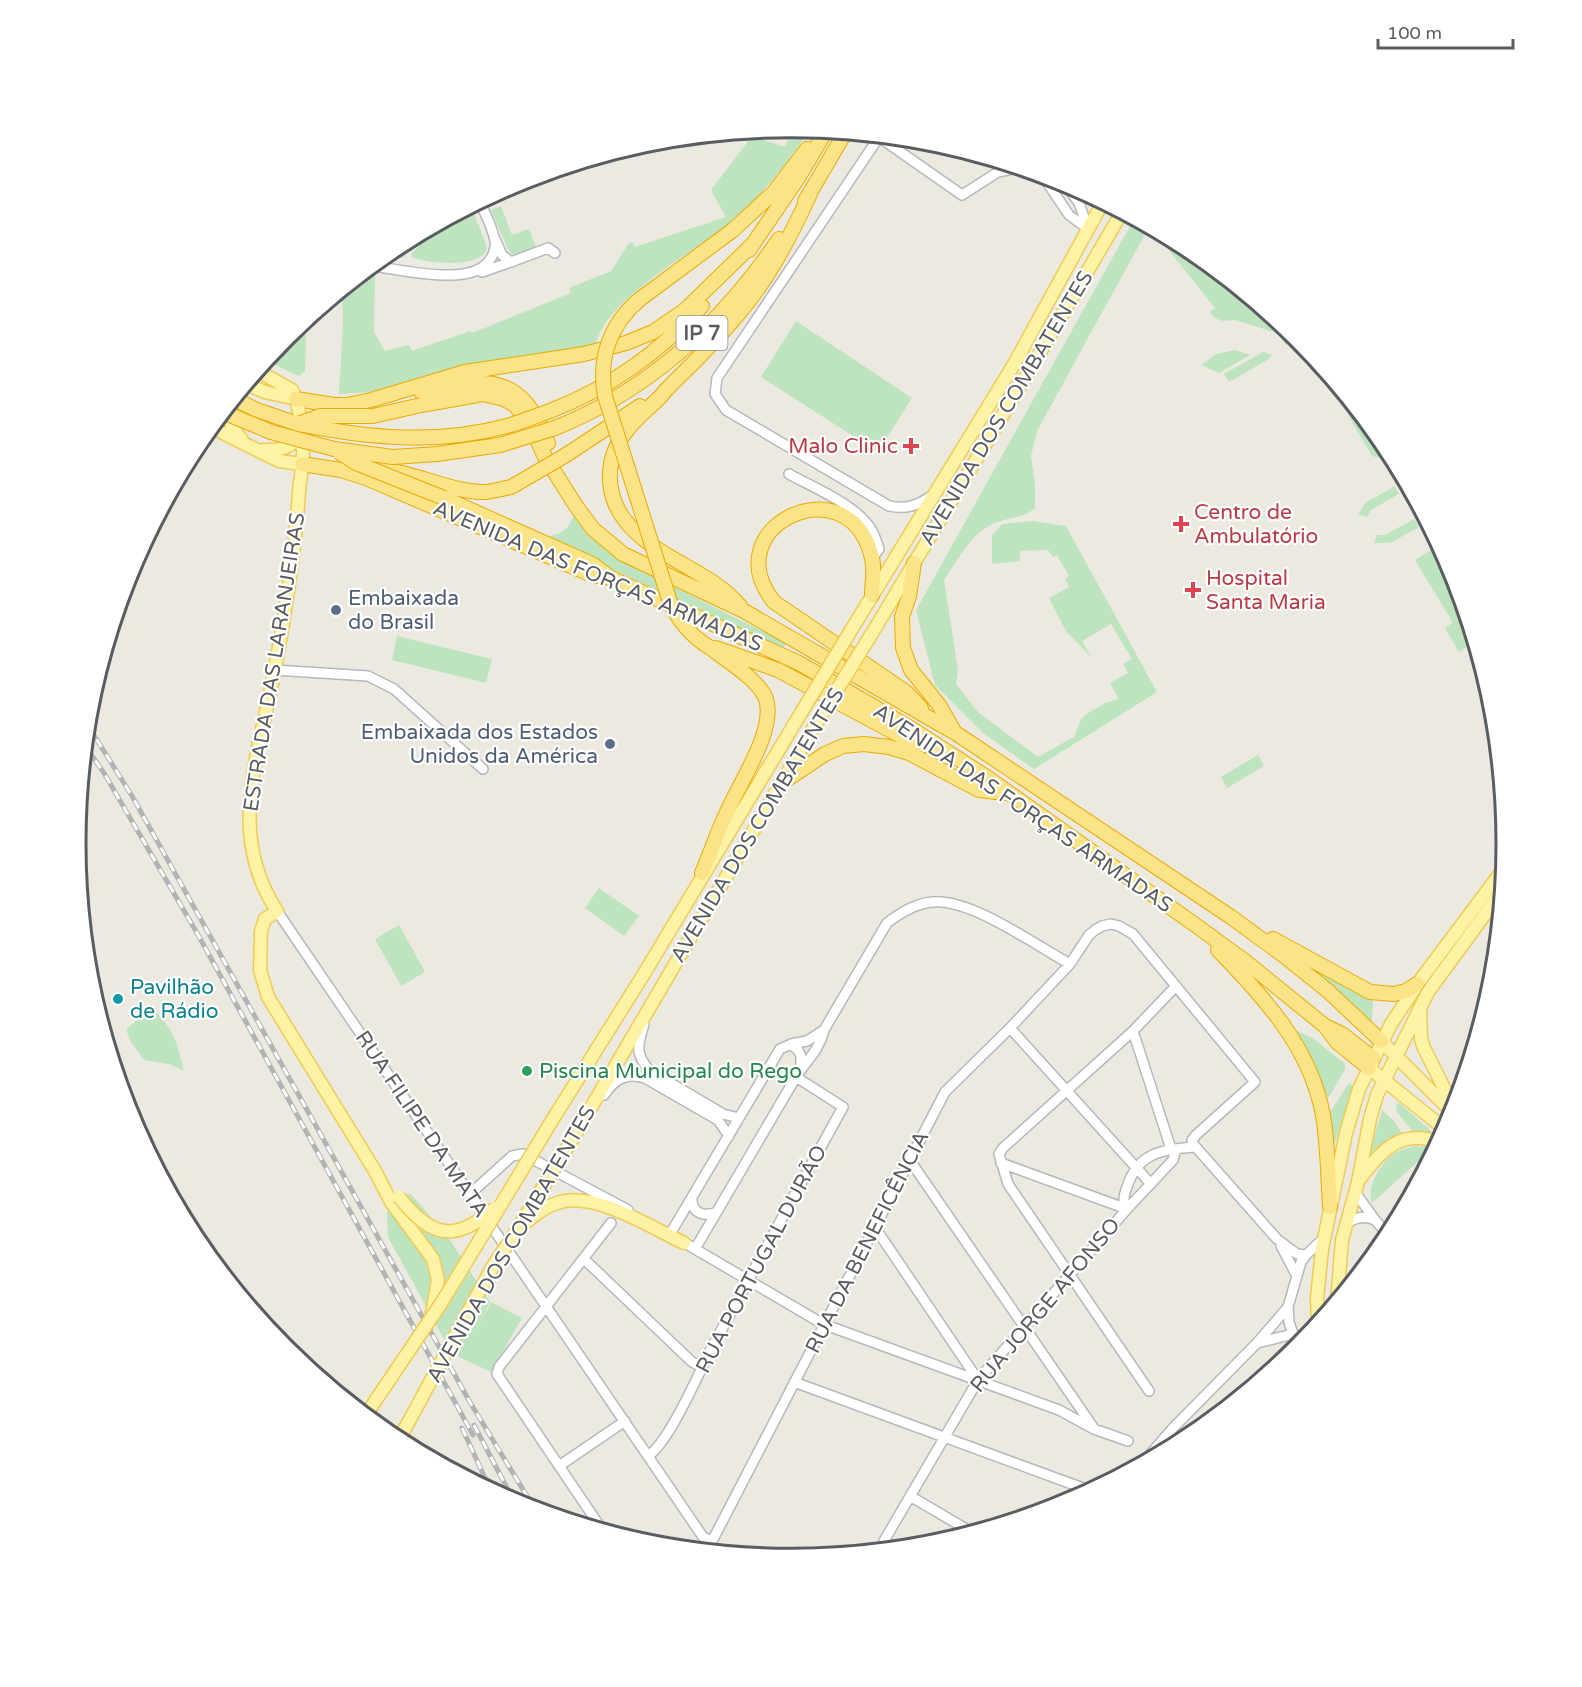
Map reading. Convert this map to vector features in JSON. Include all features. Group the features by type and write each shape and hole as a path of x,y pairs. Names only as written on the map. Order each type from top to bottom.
{"highway":[{"path":"702,873 726,812 763,736 767,719 766,700 758,686 683,625 670,603 604,396 603,367 610,338 625,313 640,299 711,248 745,219 774,192 817,139"},
{"name":"IP 7","path":"240,403 298,429 406,439 455,436 506,426 550,411 602,387 654,353 690,319 754,243 798,178 819,139"},
{"name":"IP 7","path":"230,415 271,432 334,449 393,457 437,454 500,445 555,428 593,412 635,387 689,346 716,319 749,282 810,194 841,140"},
{"path":"744,611 729,594 636,532 623,518 612,495 610,468 618,444 633,422 661,397 666,389 700,356 766,277 790,238 810,194"},
{"path":"296,399 347,405 465,372 584,354 635,340 653,332 685,310 754,243"},
{"path":"371,400 405,397 456,384 483,382 503,385 523,397 541,425 553,455 558,476"},
{"path":"341,470 402,472 470,491 488,492 511,487 566,455 666,389"},
{"path":"298,429 320,416 373,416 483,393 515,405 533,431 545,457 558,476"},
{"path":"334,449 356,463 444,498 592,564 611,578"},
{"name":"AVENIDA DAS FORÇAS ARMADAS","path":"302,465 341,470 366,478 592,574 611,578 799,663 940,747 1010,794 1246,962 1325,1026 1337,1042 1371,1063"},
{"name":"AVENIDA DAS FORÇAS ARMADAS","path":"558,476 593,529 623,554 744,611 957,734 1231,917 1309,975 1381,1041"},
{"path":"872,595 872,559 865,539 845,518 826,510 806,510 786,517 771,531 762,548 759,567 765,587 774,602 906,692 930,719"},
{"path":"914,563 909,597 902,617 903,648 911,670 939,705 957,734"},
{"path":"714,650 722,649 778,670 912,742 940,747"},
{"path":"780,784 825,754 843,746 864,744 899,749 979,790 1010,794"},
{"path":"1231,917 1322,964 1370,992 1394,994 1406,991 1417,984"},
{"path":"1194,924 1276,1012 1302,1053 1313,1079 1322,1113 1330,1207"}],"main road":[{"name":"AVENIDA DOS COMBATENTES","path":"370,1409 430,1320 505,1199 1013,366 1099,209"},
{"name":"AVENIDA DOS COMBATENTES","path":"403,1432 487,1276 579,1128 780,784 1040,353 1118,219"},
{"path":"1088,229 1105,241"},
{"path":"265,374 292,390 296,399"},
{"path":"253,387 296,399"},
{"name":"ESTRADA DAS LARANJEIRAS","path":"277,910 266,894 253,861 249,801 288,594 303,450 298,429 301,423 296,399"},
{"path":"228,418 230,424 245,443"},
{"path":"259,450 286,448 294,442 298,429"},
{"path":"219,431 279,461 302,465"},
{"path":"1318,1312 1318,1275 1324,1238 1346,1133 1359,1089 1381,1041 1417,984 1495,880"},
{"path":"1338,1288 1342,1240 1370,1119 1384,1080 1420,1006 1494,902"},
{"path":"277,910 265,919 261,932 260,970 268,997 375,1171 430,1252 436,1266 438,1287 430,1320"},
{"path":"1420,1006 1424,1048 1448,1099"},
{"name":"AVENIDA DAS FORÇAS ARMADAS","path":"1381,1041 1446,1104"},
{"path":"1371,1063 1389,1061 1396,1055"},
{"name":"AVENIDA DAS FORÇAS ARMADAS","path":"1371,1063 1384,1080 1438,1124"},
{"path":"1356,1187 1378,1156 1395,1143 1418,1137 1431,1140"},
{"path":"395,1199 427,1225 451,1231 460,1230 478,1222 505,1199"},
{"path":"517,1230 540,1211 566,1200 585,1200 608,1206 684,1243"}],"street":[{"path":"875,143 717,378 715,394 726,410 889,506 900,509 911,507 933,496"},
{"path":"891,145 962,195 998,172 1004,171"},
{"path":"1050,188 1069,216 1088,229"},
{"path":"1076,199 1088,229"},
{"path":"483,209 502,255 511,262"},
{"path":"470,273 484,267 490,261 495,240"},
{"path":"384,268 437,275 470,273 511,262 548,248 555,253"},
{"path":"789,474 852,510 864,520 873,531 879,549 872,559"},
{"path":"275,670 368,676 394,689 483,769"},
{"path":"695,1249 798,1074 808,1064 817,1049 824,1030 887,923 920,905 932,902 963,906 1070,964"},
{"name":"RUA FILIPE DA MATA","path":"277,910 703,1537 712,1541"},
{"name":"RUA DA BENEFICÊNCIA","path":"710,1544 945,1092 1011,1028 1070,964 1095,930 1102,926 1119,926 1133,934 1254,1082 1196,1135 1192,1140 1194,1147"},
{"path":"1149,1390 1008,1184 999,1157 1000,1150 1133,1030 1176,986"},
{"path":"647,1010 638,1044 638,1053 643,1064 650,1071 723,1114 740,1118"},
{"path":"1011,1028 1151,1184"},
{"path":"670,1234 780,1049 807,1041 824,1030"},
{"path":"1133,1030 1171,1149"},
{"path":"789,1045 799,1050 802,1057 798,1074"},
{"name":"RUA PORTUGAL DURÃO","path":"648,1456 658,1450 843,1107 798,1074"},
{"path":"579,1128 615,1082 626,1076 636,1075 718,1120 729,1136"},
{"path":"1127,1209 1124,1204 1124,1195 1136,1167 1150,1156 1171,1149 1194,1147 1277,1239 1297,1254 1306,1256"},
{"name":"RUA JORGE AFONSO","path":"886,1542 884,1541 978,1380 1127,1209 1173,1160 1175,1153 1171,1149"},
{"path":"470,1194 512,1156 524,1154 670,1234 823,1324 1059,1410 1094,1429 1128,1441"},
{"path":"909,1160 1094,1429"},
{"path":"1001,1163 1127,1209"},
{"path":"1356,1187 1382,1228"},
{"path":"692,1197 696,1212 706,1215 717,1212"},
{"path":"1346,1224 1363,1217 1375,1220"},
{"path":"597,1522 497,1374 499,1367 611,1223"},
{"path":"874,1226 978,1380"},
{"path":"1257,1344 1293,1335 1288,1306 1297,1276 1306,1256 1324,1238"},
{"path":"1277,1239 1297,1276"},
{"path":"584,1259 692,1362 702,1367"},
{"path":"1158,1445 1257,1344 1288,1306"},
{"path":"794,1382 1079,1487"},
{"path":"559,1466 625,1421"},
{"path":"910,1496 963,1527"}],"green space":[{"path":"789,138 803,139 760,195 740,214 724,228 658,274 618,308 604,326 596,344 439,372 369,392 339,394 342,300 375,275 374,332 385,351 409,345 412,351 470,331 472,333 571,293 569,288 611,271 629,243 633,243 635,247 726,217 711,190 749,140 762,139 785,147"},
{"path":"501,206 512,235 529,229 536,247 514,255 509,251 491,210"},
{"path":"474,214 487,247 484,254 477,259 442,263 412,257 412,253 419,246"},
{"path":"1130,226 1144,233 1037,431 1031,456 1035,508 1024,515 997,522 984,529 967,546 944,580 958,670 956,684 978,712 1038,757 1074,737 1085,715 1105,703 1119,699 1110,683 1128,673 1123,664 1132,659 1111,624 1082,641 1092,658 1066,631 1049,598 1069,587 1065,579 1069,576 1057,555 1053,557 1048,550 1020,551 1020,561 992,564 992,536 1002,524 1033,521 1066,526 1157,692 1034,769 983,733 935,685 916,610"},
{"path":"1166,246 1220,284 1256,313 1291,346 1285,344 1274,332 1235,320 1223,321 1214,318 1210,312 1215,308"},
{"path":"796,321 912,398 878,452 761,377"},
{"path":"304,334 306,335 305,371 299,376 274,364"},
{"path":"1235,350 1250,355 1219,373 1201,365 1216,354"},
{"path":"1263,352 1272,355 1229,382 1224,374"},
{"path":"1350,413 1382,458 1372,456 1349,417"},
{"path":"1395,486 1399,494 1371,510 1367,517 1358,515 1365,503"},
{"path":"574,514 607,550 628,564 786,643 784,648 543,538 563,531 570,524"},
{"path":"1414,519 1419,527 1390,543 1374,543 1377,535 1385,535"},
{"path":"1432,549 1459,617 1468,646 1459,652 1445,628 1452,623 1450,618 1415,560"},
{"path":"397,636 492,659 486,683 392,660"},
{"path":"1258,755 1264,766 1227,788 1221,777"},
{"path":"599,888 639,916 624,936 585,908"},
{"path":"399,925 425,972 401,986 375,939"},
{"path":"1320,971 1373,1001 1372,1022 1319,975"},
{"path":"151,1007 174,1036 184,1071 169,1064 144,1060 131,1042 126,1030"},
{"path":"1292,1029 1311,1037 1345,1064 1345,1070 1325,1103"},
{"path":"1349,1083 1353,1086 1333,1149 1328,1115"},
{"path":"1398,1102 1431,1133 1414,1133 1397,1112"},
{"path":"1382,1110 1394,1121 1403,1135 1390,1140 1372,1155 1370,1152"},
{"path":"1415,1146 1428,1147 1424,1156 1372,1203 1371,1190 1375,1177 1387,1159 1403,1149"},
{"path":"410,1193 448,1237 490,1302 471,1340 491,1302 522,1318 491,1372 461,1358 446,1343 388,1237 387,1212"}],"railway":[{"path":"94,736 132,796 471,1404 528,1498"},
{"path":"92,755 197,933 473,1435"},
{"path":"474,1425 508,1489"},
{"path":"462,1428 485,1479"}],"place":[{"name":"Malo Clinic","path":"911,446"},
{"name":"Centro de Ambulatório","path":"1181,524"},
{"name":"Hospital Santa Maria","path":"1193,590"},
{"name":"Embaixada do Brasil","path":"336,610"},
{"name":"Embaixada dos Estados Unidos da América","path":"610,744"},
{"name":"Pavilhão de Rádio","path":"118,999"},
{"name":"Piscina Municipal do Rego","path":"527,1071"}]}
